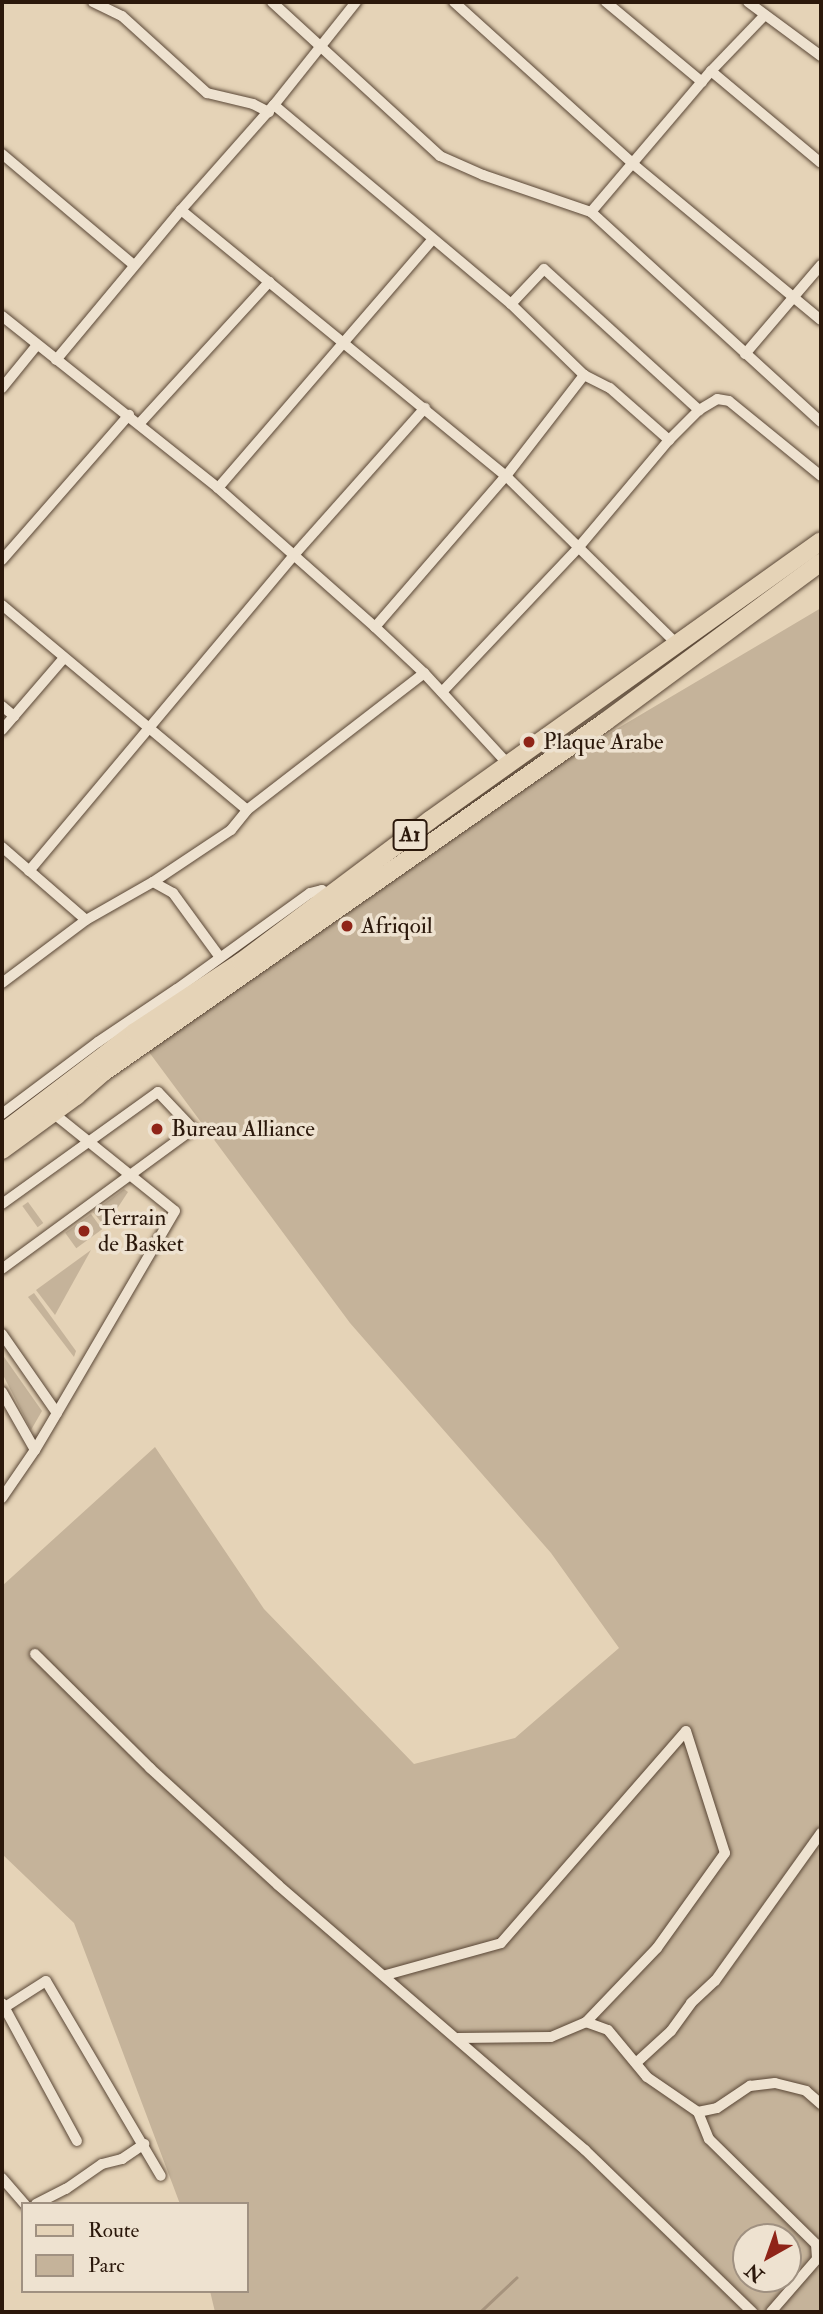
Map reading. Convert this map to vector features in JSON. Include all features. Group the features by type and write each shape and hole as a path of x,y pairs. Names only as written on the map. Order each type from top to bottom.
{"main road":[{"name":"A1","path":"2,1133 135,1032 331,897 430,820 821,541"},
{"name":"A1","path":"2,1150 53,1114 105,1071 605,722 821,562"}],"street":[{"path":"93,2 122,16 207,93 271,108 511,304 584,374 610,388 669,440"},
{"path":"272,2 440,156 482,175 591,212 821,422"},
{"path":"56,360 134,265 271,108 356,2"},
{"path":"454,2 633,164 821,320"},
{"path":"606,2 702,82"},
{"path":"748,2 821,56"},
{"path":"591,212 711,71 764,16"},
{"path":"711,71 821,163"},
{"path":"2,154 134,265"},
{"path":"181,210 506,476 677,645"},
{"path":"218,488 432,240"},
{"path":"745,354 821,265"},
{"path":"511,304 544,269 699,410"},
{"path":"139,424 269,282"},
{"path":"2,316 218,488 376,627 424,673 509,765"},
{"path":"2,388 37,345"},
{"path":"376,627 506,476 584,374"},
{"path":"442,692 578,548 669,440 699,410 717,399 729,401 821,476"},
{"path":"29,871 294,555 425,408"},
{"path":"2,560 129,415"},
{"path":"2,605 247,810"},
{"path":"2,730 64,658"},
{"path":"2,983 86,920 153,882 231,830 247,810 424,673"},
{"path":"2,706 13,716"},
{"path":"2,847 86,920"},
{"path":"153,882 173,894 219,956"},
{"path":"2,1114 310,893 322,890 331,897"},
{"path":"2,1204 158,1091 194,1129 2,1269"},
{"path":"2,1498 35,1450 175,1212 53,1114"},
{"path":"2,1334 57,1413"},
{"path":"2,1392 35,1450"},
{"path":"35,1654 150,1768 278,1885 386,1975 585,2150 752,2312"},
{"path":"386,1975 501,1943 686,1731 725,1853 657,1948 586,2022 551,2037 458,2038"},
{"path":"635,2063 671,2031 691,2003 715,1981 821,1833"},
{"path":"77,2141 3,2006 46,1981 161,2176"},
{"path":"586,2022 607,2029 647,2077 698,2112 709,2139 816,2244 817,2259 771,2312"},
{"path":"698,2112 717,2108 750,2086 775,2083 806,2091 821,2104"},
{"path":"40,2202 66,2189 102,2164 122,2159 144,2144"},
{"path":"2,2178 22,2202"}],"green space":[{"path":"821,608 821,2312 215,2312 210,2293 248,2293 248,2202 179,2202 74,1923 2,1854 2,1586 155,1447 264,1609 414,1764 515,1738 619,1648 551,1553 350,1323 143,1044 483,808"},
{"path":"124,1189 128,1192 105,1227 93,1212"},
{"path":"28,1202 43,1223 38,1227 22,1206"},
{"name":"Terrain de Basket","path":"91,1214 102,1229 76,1248 65,1233"},
{"path":"91,1250 55,1315 36,1290"},
{"path":"34,1293 76,1351 74,1357 28,1297"},
{"path":"2,1354 42,1411 31,1430 2,1373"}],"waterway":[{"path":"480,2312 516,2278"}],"place":[{"name":"Plaque Arabe","path":"529,742"},
{"name":"Afriqoil","path":"347,926"},
{"name":"Bureau Alliance","path":"157,1129"},
{"name":"Terrain de Basket","path":"84,1231"}]}
